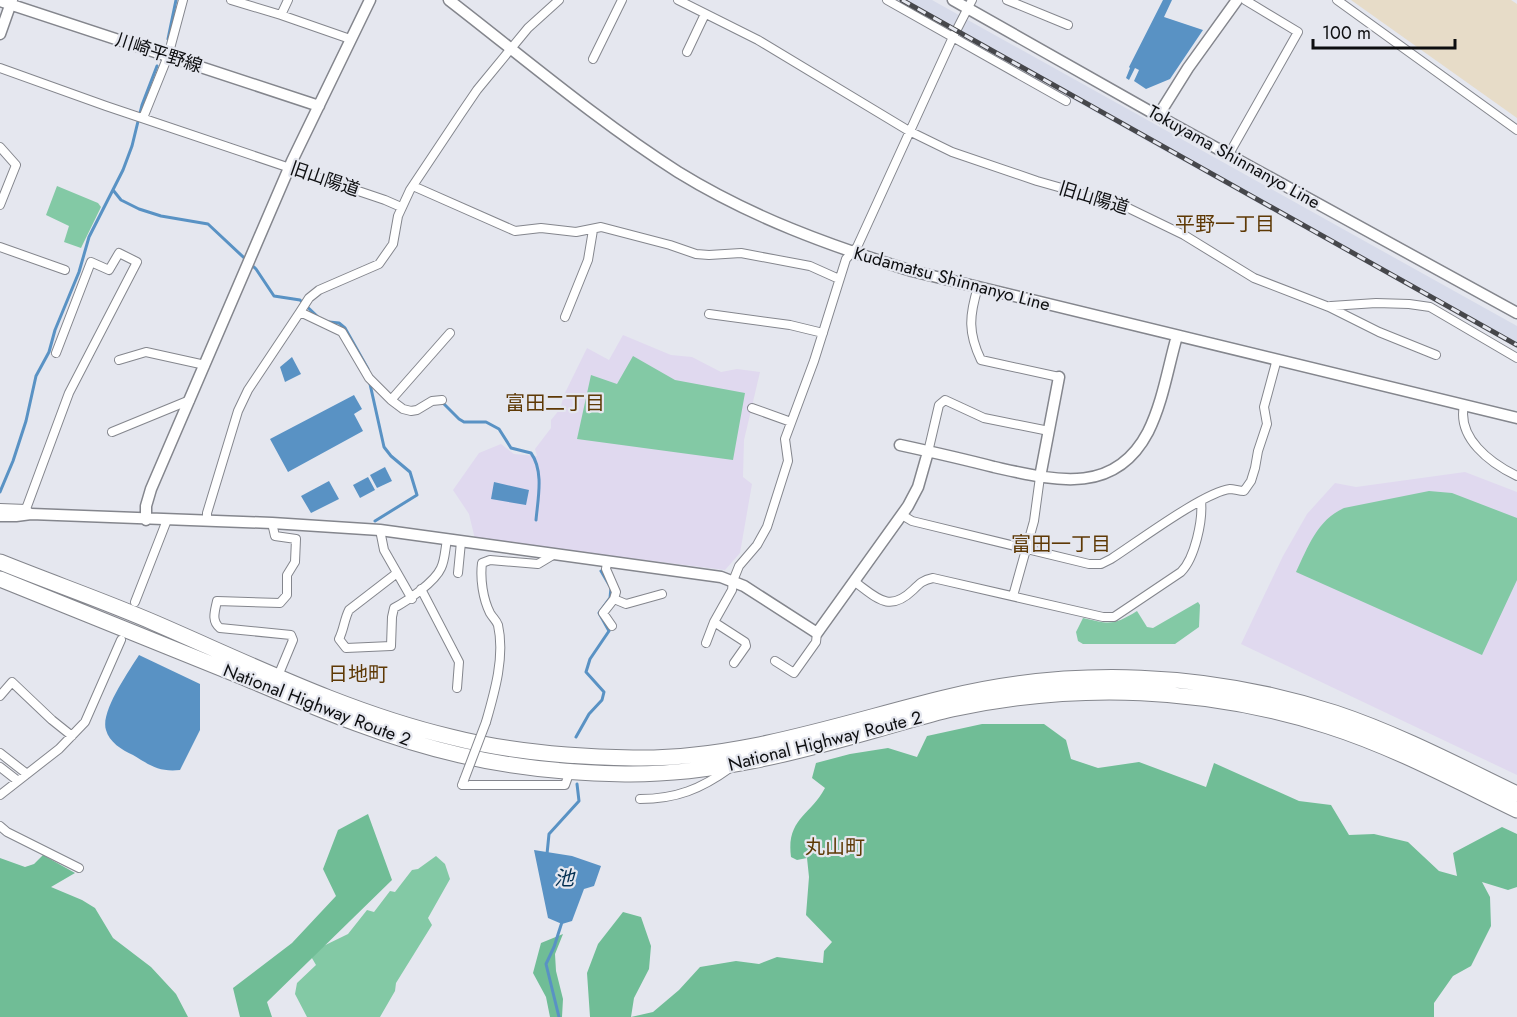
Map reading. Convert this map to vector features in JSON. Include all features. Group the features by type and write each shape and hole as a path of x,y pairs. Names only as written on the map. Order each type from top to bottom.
{"highway":[{"name":"National Highway Route 2","path":"0,562 394,721 452,738 510,748 635,758 683,756 767,743 948,697 1012,684 1085,678 1161,678 1213,684 1270,695 1335,713 1402,739 1517,794"},
{"name":"National Highway Route 2","path":"0,579 390,736 459,755 515,766 630,774 734,765 951,710 1017,698 1086,692 1158,693 1214,698 1268,708 1332,727 1396,752 1517,810"}],"street":[{"path":"143,118 168,56 183,0"},
{"path":"231,0 350,39"},
{"path":"281,15 288,0"},
{"path":"146,520 146,506 151,489 290,168 370,0"},
{"name":"Kudamatsu Shinnanyo Line","path":"449,0 608,123 679,172 798,233 852,253 912,271 1517,418"},
{"path":"207,521 207,513 238,411 248,390 309,298 319,290 379,264 393,244 400,207 477,90 528,28 559,0"},
{"path":"593,59 622,0"},
{"name":"旧山陽道","path":"678,0 768,46 909,131 952,152 997,168 1122,205 1184,235 1245,273 1329,307 1376,303 1430,307 1517,358"},
{"path":"887,0 1066,101"},
{"name":"Tokuyama Shinnanyo Line","path":"953,0 970,4 1158,116 1517,313"},
{"path":"1007,0 1068,25"},
{"path":"1158,116 1188,68 1237,0"},
{"path":"1229,154 1298,32 1245,0"},
{"path":"1337,0 1517,130"},
{"path":"0,34 8,2"},
{"name":"川崎平野線","path":"8,2 319,106"},
{"path":"706,643 714,622 732,590 733,580 739,566 757,545 767,527 788,461 785,439 823,333 846,259 857,247 952,37 970,4"},
{"path":"687,52 705,14"},
{"name":"旧山陽道","path":"0,68 400,207"},
{"path":"0,147 16,165 0,205"},
{"path":"412,186 514,231 541,228 576,232 601,227 696,254 741,253 810,266 839,279"},
{"path":"565,317 588,260 593,230"},
{"path":"0,247 65,270"},
{"path":"29,512 69,393 137,262 119,253 109,270 91,262 56,353"},
{"path":"978,287 970,324 974,344 981,360 1059,377 1034,521 1013,596"},
{"path":"1329,307 1379,332 1436,355"},
{"path":"300,312 342,332 369,378 391,400 404,409 417,410 432,401 442,400"},
{"path":"709,314 790,325 823,333"},
{"path":"391,400 450,333"},
{"path":"900,445 1040,477 1089,479 1123,465 1138,449 1148,432 1158,406 1177,336"},
{"path":"119,360 146,352 205,365"},
{"path":"902,515 912,521 1089,564 1101,564 1201,501 1232,489 1244,491 1251,480 1267,424 1264,407 1277,359"},
{"path":"775,661 794,673 816,642 817,633 902,515 918,487 939,405 945,399 984,418 1049,431"},
{"path":"112,432 190,400"},
{"path":"1464,405 1461,417 1464,428 1482,454 1498,467 1517,476"},
{"path":"752,408 791,422"},
{"path":"855,582 875,596 894,603 901,601 923,580 933,578 1103,617 1114,617 1188,565 1202,512 1201,501"},
{"path":"0,508 146,520 272,523 380,530 733,580 817,633"},
{"path":"0,516 16,516 29,512"},
{"path":"135,602 167,520"},
{"path":"272,523 275,536 296,539 295,562 287,575 286,596 280,603 217,601 214,616 220,628 291,635 292,640 278,676"},
{"path":"380,530 384,550 412,599"},
{"path":"397,573 349,610 339,639 346,648 391,646 394,608 412,599 439,573 447,540"},
{"path":"458,573 461,542"},
{"path":"553,555 538,564 490,560 482,563 480,577 490,614 497,622 500,658 486,722 462,785 566,785 570,771"},
{"path":"607,563 606,569 616,592 614,599 603,613 612,627"},
{"path":"421,589 459,662 457,688"},
{"path":"614,599 626,604 662,594"},
{"path":"714,622 745,642 746,646 734,663"},
{"path":"0,795 59,749 85,722 121,640"},
{"path":"0,696 12,682 72,736"},
{"path":"0,753 27,774"},
{"path":"640,799 655,799 687,793 715,779 734,765"},
{"path":"0,767 18,781"},
{"path":"0,826 7,832 78,868"}],"shaded area":[{"path":"895,0 932,0 1517,326 1517,348"},
{"path":"1351,0 1511,0 1517,4 1517,118"},
{"path":"623,335 671,355 692,357 721,372 737,369 760,372 744,440 743,477 752,484 740,553 725,570 475,539 469,514 453,490 479,453 501,444 514,454 537,456 535,449 551,428 551,420 560,409 564,395 587,348 609,360"},
{"path":"1465,472 1517,492 1517,775 1241,644 1283,556 1307,514 1335,483 1356,487"}],"green space":[{"path":"57,186 98,203 101,207 81,248 64,242 69,226 46,215"},
{"path":"633,356 675,380 745,393 733,460 577,439 591,375 617,384"},
{"path":"1429,491 1452,493 1517,518 1517,580 1482,655 1296,572 1314,535 1335,513 1344,508"},
{"path":"1198,602 1200,605 1199,627 1175,644 1083,644 1078,641 1076,632 1083,618 1111,622 1137,611 1147,627 1153,628"},
{"path":"982,724 1044,724 1066,740 1071,759 1098,768 1139,762 1206,787 1214,763 1299,801 1331,805 1349,835 1374,834 1408,842 1439,871 1457,876 1453,853 1502,827 1517,834 1517,887 1508,890 1482,882 1490,897 1491,926 1471,966 1453,976 1434,1003 1434,1017 631,1017 653,1012 679,990 700,967 736,961 759,964 777,957 823,963 824,951 832,942 806,915 809,877 807,858 797,860 791,857 790,844 796,826 825,788 812,778 816,763 850,754 888,748 917,757 927,736"},
{"path":"368,814 392,880 267,1002 272,1017 240,1017 233,988 292,943 336,896 323,869 338,830"},
{"path":"43,855 75,873 51,887 95,908 113,938 151,967 176,994 188,1017 0,1017 0,858 25,867 34,864"},
{"path":"436,856 445,864 450,879 428,918 432,925 396,983 395,991 380,1017 307,1017 295,994 297,983 316,965 309,953 348,934 367,910 374,912 390,891 395,892 412,870 418,869"},
{"path":"623,912 641,917 651,946 649,969 634,998 631,1017 590,1017 587,973 598,944"},
{"path":"563,934 555,954 556,971 563,999 562,1017 550,1017 546,997 533,973 541,943"}],"water":[{"path":"1163,0 1172,0 1164,17 1203,30 1170,79 1146,89 1134,81 1139,70 1135,68 1129,80 1126,78 1129,67"},
{"path":"292,357 301,374 285,382 280,367"},
{"path":"354,395 362,409 354,414 363,431 288,472 270,439"},
{"path":"385,467 392,481 377,488 370,475"},
{"path":"368,477 375,490 360,498 353,485"},
{"path":"329,481 339,499 311,513 301,496"},
{"path":"494,482 529,490 526,505 491,499"},
{"path":"139,655 200,684 200,730 180,770 161,769 145,762 116,745 106,730 105,722 111,703"},
{"name":"池","path":"534,850 572,856 601,866 594,886 584,889 572,921 562,924 548,918"}],"waterway":[{"path":"168,39 176,0"},
{"path":"0,492 26,421 36,376 49,352 55,330 79,272 89,237 123,170 132,146 142,105 157,66"},
{"path":"113,190 121,200 139,209 161,216 208,224 256,269 274,296 300,300 318,317"},
{"path":"329,322 339,323 345,328 368,369"},
{"path":"372,383 370,384 384,447 410,472 417,495 375,521"},
{"path":"443,403 464,422 486,422 499,429 511,448 531,453 539,476 536,520"},
{"path":"576,737 589,714 602,700 604,692 586,672 590,659 609,631 599,613 610,598 611,588 601,571"},
{"path":"547,854 549,834 579,801 577,784"},
{"path":"559,1017 546,964 562,922"}],"railway":[{"path":"902,0 1517,345"}],"district":[{"name":"平野一丁目","path":"1225,224"},
{"name":"富田二丁目","path":"555,403"},
{"name":"富田一丁目","path":"1061,544"},
{"name":"日地町","path":"358,674"},
{"name":"丸山町","path":"835,847"}]}
